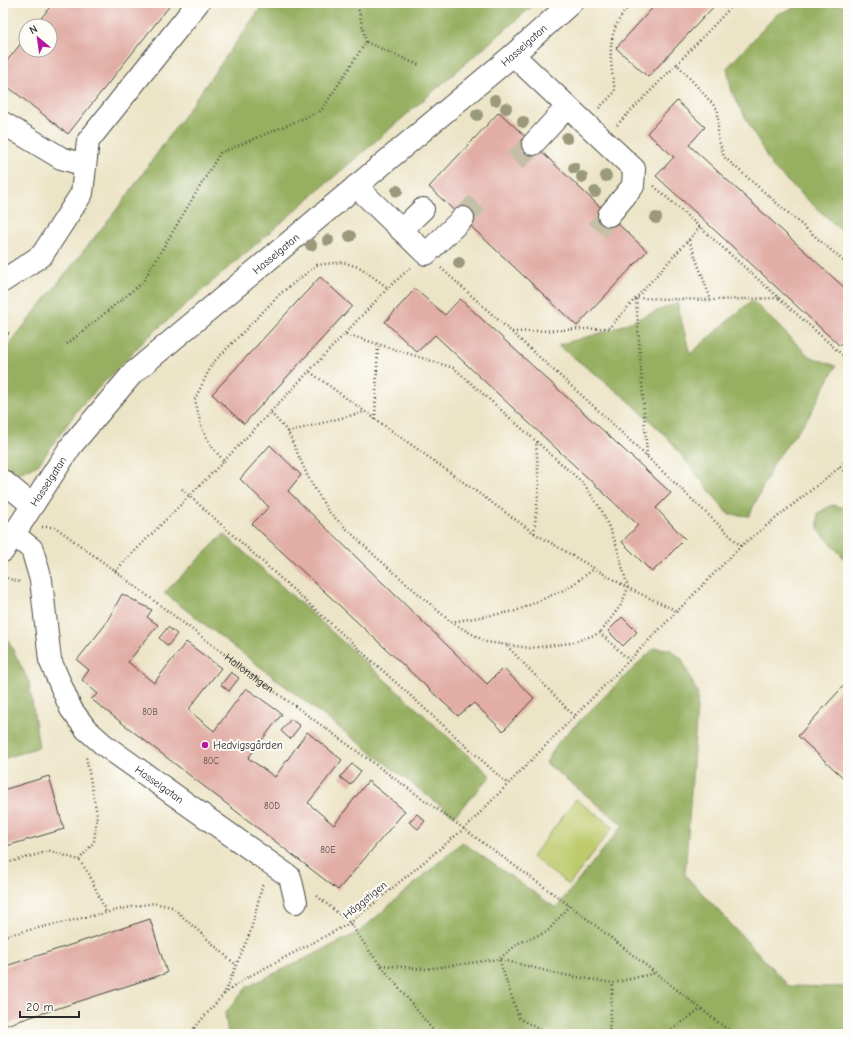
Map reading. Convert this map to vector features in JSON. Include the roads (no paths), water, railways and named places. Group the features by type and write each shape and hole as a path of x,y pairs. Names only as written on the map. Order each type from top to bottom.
{"street":[{"path":"3,281 42,255 82,193 88,141 198,3"},
{"name":"Hasselgatan","path":"296,902 290,877 104,745 86,729 72,709 50,660 40,580 32,549 8,543 71,446 133,373 513,55 571,3"},
{"path":"513,55 634,169 633,186 609,215"},
{"path":"532,144 567,107"},
{"path":"3,123 61,158 85,165"},
{"path":"356,186 426,254 463,218"},
{"path":"401,230 423,209"},
{"path":"3,481 32,505"}],"tunnel":[{"path":"515,161 533,144"},
{"path":"463,218 477,203"},
{"path":"597,230 609,215"}],"place":[{"name":"Hedvigsgården","path":"205,745"}]}
